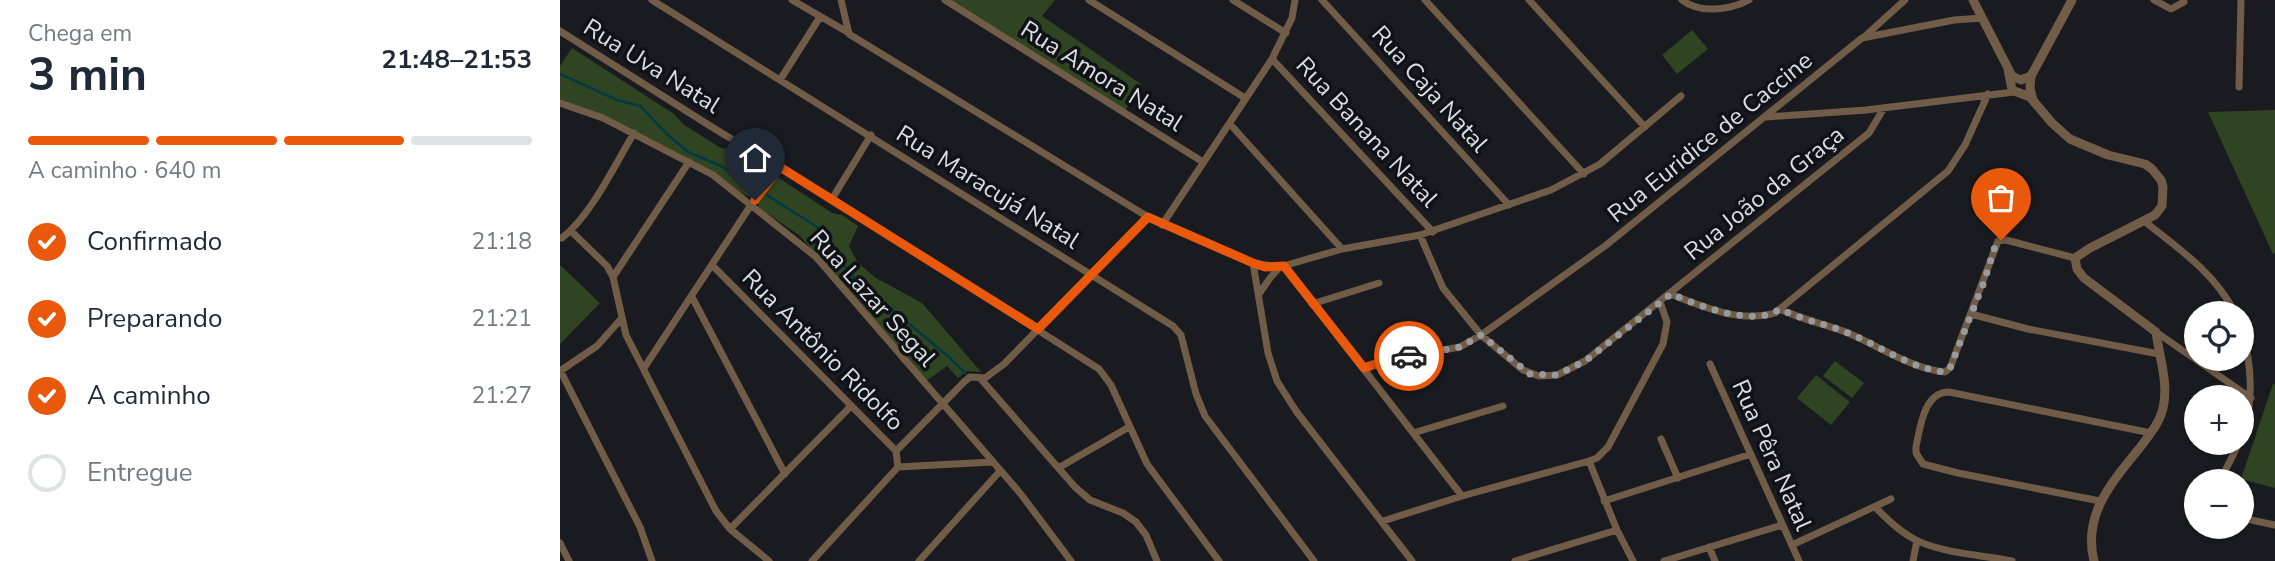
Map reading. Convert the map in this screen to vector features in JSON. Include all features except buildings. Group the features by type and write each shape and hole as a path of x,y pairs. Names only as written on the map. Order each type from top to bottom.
{"street":[{"name":"Rua Maracujá Natal","path":"652,0 1159,317 1181,335 1196,394 1205,416 1314,561"},
{"path":"792,0 1162,225 1253,263 1282,267 1342,249 1433,232 1551,190 1600,164 1681,96"},
{"path":"841,0 849,34"},
{"name":"Rua Amora Natal","path":"945,0 1203,162"},
{"path":"1089,0 1245,98"},
{"path":"1233,0 1286,33"},
{"path":"1162,225 1272,59 1286,33 1296,0"},
{"name":"Rua Caja Natal","path":"1322,0 1509,205"},
{"path":"1425,0 1584,174"},
{"path":"1529,0 1645,127"},
{"path":"1682,0 1689,5 1717,9 1736,7 1749,0"},
{"path":"1862,38 1905,0"},
{"path":"1973,0 2012,76 2018,80 2031,76"},
{"path":"2022,92 2072,0"},
{"path":"2154,0 2171,9 2184,2"},
{"path":"2239,87 2241,0"},
{"path":"780,80 820,18"},
{"name":"Rua Euridice de Caccine","path":"1364,368 1390,359 1460,347 1481,335 1605,246 1862,38 1941,22 1983,18"},
{"name":"Rua Uva Natal","path":"560,31 832,199 1099,369 1111,385 1147,464 1219,561"},
{"name":"Rua Banana Natal","path":"1272,59 1433,232"},
{"path":"1780,309 1943,372 1950,368 1996,243 2004,239 2075,258 2155,215 2162,206 2163,187 2157,174 2145,164 2108,155 2070,139 2033,101 2009,83 2008,69"},
{"path":"1765,117 1884,108 2022,92"},
{"path":"1671,294 1730,314 1765,315 1780,309 1953,166 1987,94"},
{"name":"Rua Lazar Segal","path":"561,105 603,118 713,175 753,203 816,257 1034,511 1071,561"},
{"name":"Rua João da Graça","path":"1420,235 1443,288 1481,335 1530,374 1557,375 1585,361 1869,133 1884,108"},
{"path":"1230,124 1342,249"},
{"path":"562,238 571,231 590,206 634,133"},
{"path":"832,199 871,135"},
{"path":"613,277 690,162"},
{"path":"644,368 779,168"},
{"path":"896,451 971,377 991,375 1148,217"},
{"path":"2144,221 2206,273 2229,301"},
{"path":"571,231 599,257 613,277 621,319 631,346 716,511 730,529 769,561"},
{"path":"2075,258 2075,264 2084,278 2155,332 2232,385"},
{"path":"1253,263 1268,353 1277,381 1296,411 1412,561"},
{"name":"Rua Antônio Ridolfo","path":"712,265 896,451 898,467"},
{"path":"1259,294 1282,267"},
{"path":"1282,267 1462,496"},
{"path":"1312,303 1379,283"},
{"path":"692,297 785,474"},
{"path":"1383,521 1597,458 1608,447 1663,344 1667,322 1660,302"},
{"path":"1971,314 2028,329 2159,354"},
{"path":"621,319 597,346 560,370 640,527 652,561"},
{"path":"2094,561 2094,519 2100,501 2151,433 2164,407 2164,388 2155,332"},
{"name":"Rua Pêra Natal","path":"1710,364 1799,561"},
{"path":"980,378 1090,500 1123,513 1136,522 1146,535 1157,561"},
{"path":"2100,501 1923,464 1916,453 1916,447 1929,402 1935,395 1943,392 2036,408 2151,433"},
{"path":"730,529 851,406"},
{"path":"1413,433 1503,406"},
{"path":"1060,467 1129,426"},
{"path":"1661,439 1678,478"},
{"path":"1604,500 1751,454"},
{"path":"1589,461 1617,530 1633,561"},
{"path":"812,561 898,467 992,462"},
{"path":"919,561 1000,471"},
{"path":"1792,545 1891,499"},
{"path":"1875,507 1917,541 2011,561"},
{"path":"2254,520 2275,524"},
{"path":"1664,561 1783,525"},
{"path":"1515,561 1617,530"},
{"path":"1913,561 1917,541"},
{"path":"560,543 569,561"},
{"path":"1709,547 1715,561"}],"green space":[{"path":"945,0 1055,0 1042,16 1141,84 1124,113"},
{"path":"1692,30 1708,49 1677,74 1662,55"},
{"path":"572,48 721,148 739,150 763,165 767,172 750,197 722,178 560,101 560,66"},
{"path":"2275,110 2275,253 2273,254 2208,112"},
{"path":"776,178 858,226 849,246 858,263 876,278 922,303 981,372 967,371 958,378 947,366 926,381 799,235 759,208 758,203"},
{"path":"560,265 600,303 560,344"},
{"path":"1835,361 1864,383 1852,398 1823,376"},
{"path":"1816,375 1850,402 1831,425 1797,398"},
{"path":"2275,384 2275,488 2254,482 2254,469 2244,469 2249,455 2254,455 2254,440"}],"waterway":[{"path":"560,74 617,100 640,106 688,152 719,165 756,188"},
{"path":"762,192 825,232 838,258 853,277 966,374"}],"way so far":[{"path":"1409,356 1460,347 1481,335 1522,370 1539,376 1557,375 1585,361 1671,294 1730,314 1765,315 1780,309 1945,372 1950,368 1984,282 1996,243 2001,240"}],"route":[{"path":"755,200 780,167 1038,329 1148,217 1253,263 1265,267 1284,266 1364,368 1409,356"}]}
